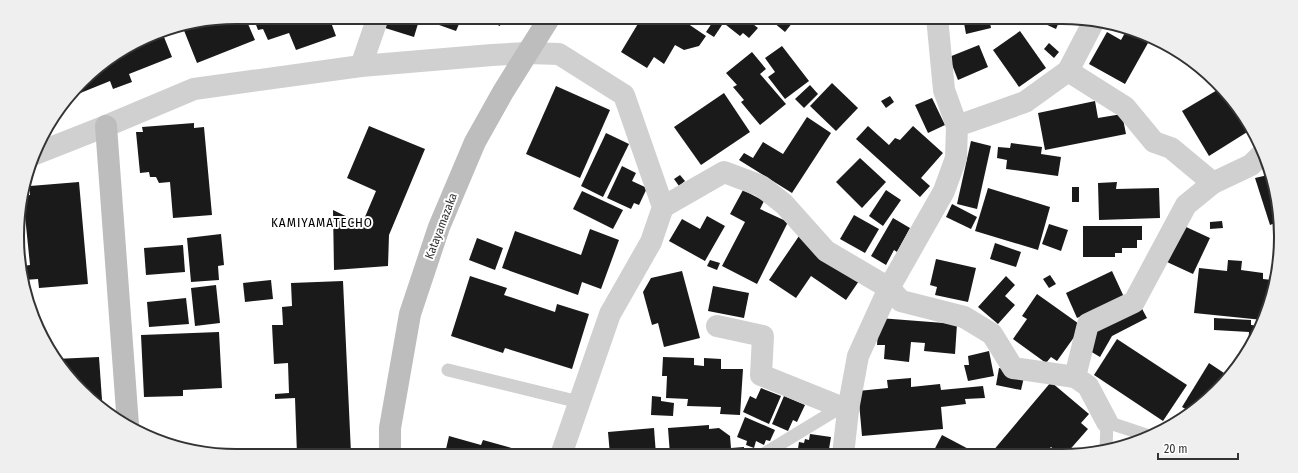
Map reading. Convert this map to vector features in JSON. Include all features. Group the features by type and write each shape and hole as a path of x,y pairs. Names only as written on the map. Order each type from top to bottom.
{"street":[{"path":"361,66 376,24"},
{"name":"Katayamazaka","path":"390,449 390,428 410,314 439,227 475,142 503,92 546,24"},
{"path":"843,449 845,409 858,356 889,288 944,191 956,158 957,126 944,90 938,24"},
{"path":"957,126 1025,102 1068,70 1091,26"},
{"path":"42,151 194,89 361,66 527,53 559,54 624,95 663,207 651,242 610,314 563,449"},
{"path":"1068,70 1125,107 1154,142 1171,148 1213,183"},
{"path":"106,126 128,419"},
{"path":"1075,377 1088,324 1134,302 1186,205 1213,183 1251,165 1259,157"},
{"path":"663,207 724,172 761,186 784,204 826,250 889,288 901,302 964,317 992,334 1013,368 1075,377 1088,386 1108,422"},
{"path":"717,326 763,336 761,375 845,409"}],"lane":[{"path":"448,370 579,402"},
{"path":"773,449 845,409"},
{"path":"1106,444 1108,422 1142,434"}],"building":[{"path":"223,24 248,24 255,40 197,63 184,31"},
{"path":"256,24 332,24 336,36 296,50 289,33 268,40 263,29 258,30"},
{"path":"383,24 418,24 414,37 382,27"},
{"path":"436,24 459,24 456,31"},
{"path":"638,24 688,24 706,36 699,46 684,50 675,45 664,64 654,57 647,68 621,52"},
{"path":"711,24 722,25 714,37 706,32"},
{"path":"725,24 753,24 758,28 749,38 743,33 740,36"},
{"path":"775,24 791,24 785,32"},
{"path":"964,24 990,24 991,28 966,34"},
{"path":"1045,24 1058,24 1056,29"},
{"path":"1020,31 1046,68 1019,87 993,50"},
{"path":"1107,32 1121,40 1125,33 1148,43 1125,84 1089,64"},
{"path":"164,37 172,57 129,74 132,82 113,89 110,81 79,93 96,77 118,60 130,52"},
{"path":"1049,43 1059,52 1054,58 1044,49"},
{"path":"979,45 988,67 958,80 949,57"},
{"path":"782,46 809,81 785,99 768,77 775,72 765,58"},
{"path":"752,52 766,69 760,74 786,104 760,125 741,102 744,100 733,87 737,85 726,73"},
{"path":"832,83 858,108 836,131 810,106"},
{"path":"810,85 818,94 804,108 795,99"},
{"path":"556,86 610,110 580,178 526,154"},
{"path":"1216,91 1230,107 1247,132 1209,156 1182,111"},
{"path":"724,93 750,132 701,165 674,127"},
{"path":"890,96 894,102 886,108 881,101"},
{"path":"932,98 945,125 928,133 915,105"},
{"path":"1095,101 1098,118 1122,114 1126,134 1045,150 1038,113"},
{"path":"807,117 831,133 792,193 739,160 744,153 753,158 763,142 783,154"},
{"path":"194,123 194,128 204,127 212,215 173,218 170,182 159,183 156,177 150,177 149,172 140,173 136,132 143,132 142,127"},
{"path":"369,126 425,149 389,235 388,266 334,270 333,210 362,224 376,191 347,178"},
{"path":"868,126 889,145 895,138 900,140 913,126 943,153 921,178 930,186 920,197 856,139"},
{"path":"606,133 629,144 603,197 581,186"},
{"path":"971,141 991,146 977,209 957,204"},
{"path":"1011,143 1042,147 1041,154 1061,157 1058,176 1006,169 1007,160 997,158 998,147 1010,148"},
{"path":"860,158 886,182 862,208 836,182"},
{"path":"622,166 636,173 632,181 647,188 639,205 634,203 631,209 607,198"},
{"path":"680,175 685,181 679,186 674,179"},
{"path":"1265,176 1274,223 1270,225 1255,178"},
{"path":"79,182 88,284 39,288 38,279 28,280 26,266 30,265 25,216 28,195 30,195 30,186"},
{"path":"1117,182 1116,189 1159,188 1160,218 1099,220 1098,183"},
{"path":"1072,187 1079,187 1079,202 1072,202"},
{"path":"988,188 1050,207 1038,250 975,231"},
{"path":"743,190 764,201 760,209 788,222 757,284 722,266 745,222 730,214"},
{"path":"886,190 901,200 883,226 869,216"},
{"path":"582,191 623,210 613,229 573,209"},
{"path":"952,204 977,217 971,229 946,217"},
{"path":"854,215 879,229 865,253 840,239"},
{"path":"707,216 725,226 705,261 669,241 682,219 700,229"},
{"path":"893,218 910,228 897,252 894,250 886,265 871,256"},
{"path":"1222,221 1223,228 1210,229 1210,222"},
{"path":"1049,224 1068,230 1061,251 1042,244"},
{"path":"1083,226 1142,226 1142,240 1137,240 1137,248 1122,248 1122,253 1115,253 1115,257 1083,257"},
{"path":"1184,226 1210,238 1193,274 1167,262"},
{"path":"590,229 619,240 601,289 582,282 578,295 502,268 515,231 581,255"},
{"path":"221,234 224,265 218,266 219,280 191,282 187,238"},
{"path":"799,236 861,278 846,300 811,276 796,298 769,280"},
{"path":"477,238 503,248 495,270 469,260"},
{"path":"995,243 1021,252 1016,267 990,259"},
{"path":"183,245 185,272 146,275 144,248"},
{"path":"936,259 976,268 968,302 935,295 937,287 930,285"},
{"path":"710,260 720,263 717,270 707,266"},
{"path":"1228,260 1242,261 1241,270 1263,273 1263,279 1270,280 1257,319 1194,313 1199,268 1227,271"},
{"path":"682,271 700,338 664,347 658,323 652,325 643,292 651,278"},
{"path":"1112,271 1124,297 1077,318 1066,293"},
{"path":"1050,275 1056,284 1049,288 1043,279"},
{"path":"470,276 507,288 504,295 555,312 557,304 589,314 572,369 505,348 503,353 451,336"},
{"path":"1006,276 1015,285 1005,296 1015,305 998,324 978,307"},
{"path":"271,280 273,299 245,302 243,283"},
{"path":"343,281 351,449 297,449 295,398 275,399 275,394 289,393 288,363 274,364 272,325 283,325 282,307 292,306 291,283"},
{"path":"216,285 220,323 195,326 191,288"},
{"path":"713,286 749,293 744,318 708,311"},
{"path":"1037,294 1082,326 1057,361 1051,357 1046,363 1013,339 1027,319 1022,316"},
{"path":"186,298 189,324 149,327 147,302"},
{"path":"1140,305 1147,318 1112,336 1100,357 1085,348 1097,327"},
{"path":"879,318 957,324 955,354 924,351 925,343 911,342 909,362 884,359 885,345 877,345"},
{"path":"1214,318 1251,320 1251,325 1254,325 1249,337 1249,332 1214,330"},
{"path":"219,332 222,388 183,390 183,396 144,397 141,335"},
{"path":"1117,339 1187,385 1163,421 1094,375"},
{"path":"989,351 994,376 968,381 964,365 969,365 968,356"},
{"path":"99,357 102,400 86,387 63,359"},
{"path":"663,357 694,358 694,365 704,366 704,358 721,359 721,369 743,369 740,415 720,414 721,407 687,406 688,399 666,398 667,376 662,376"},
{"path":"1209,363 1224,373 1212,387 1191,405 1186,409 1182,407"},
{"path":"999,368 1025,373 1021,390 996,385"},
{"path":"911,378 911,387 940,384 941,390 983,386 985,398 965,399 966,404 941,407 943,429 862,436 858,391 888,388 887,380"},
{"path":"1051,382 1089,414 1081,423 1088,429 1070,449 1054,449 1051,447 1049,449 995,449"},
{"path":"761,388 781,396 769,424 743,412 750,396 756,399"},
{"path":"652,396 661,397 661,401 674,403 673,416 651,415"},
{"path":"784,396 805,405 797,422 793,420 788,431 772,424"},
{"path":"745,417 775,430 770,441 766,440 764,445 756,441 754,448 746,445 747,441 737,437"},
{"path":"709,425 709,429 719,428 730,436 731,448 744,447 744,449 670,449 668,428"},
{"path":"654,428 656,449 609,449 608,432"},
{"path":"810,434 831,437 829,449 798,449 799,442 804,443 805,439 809,440"},
{"path":"942,435 969,449 935,449"},
{"path":"449,436 481,445 483,440 515,449 446,449"}],"district":[{"name":"KAMIYAMATECHO","path":"322,222"}]}
